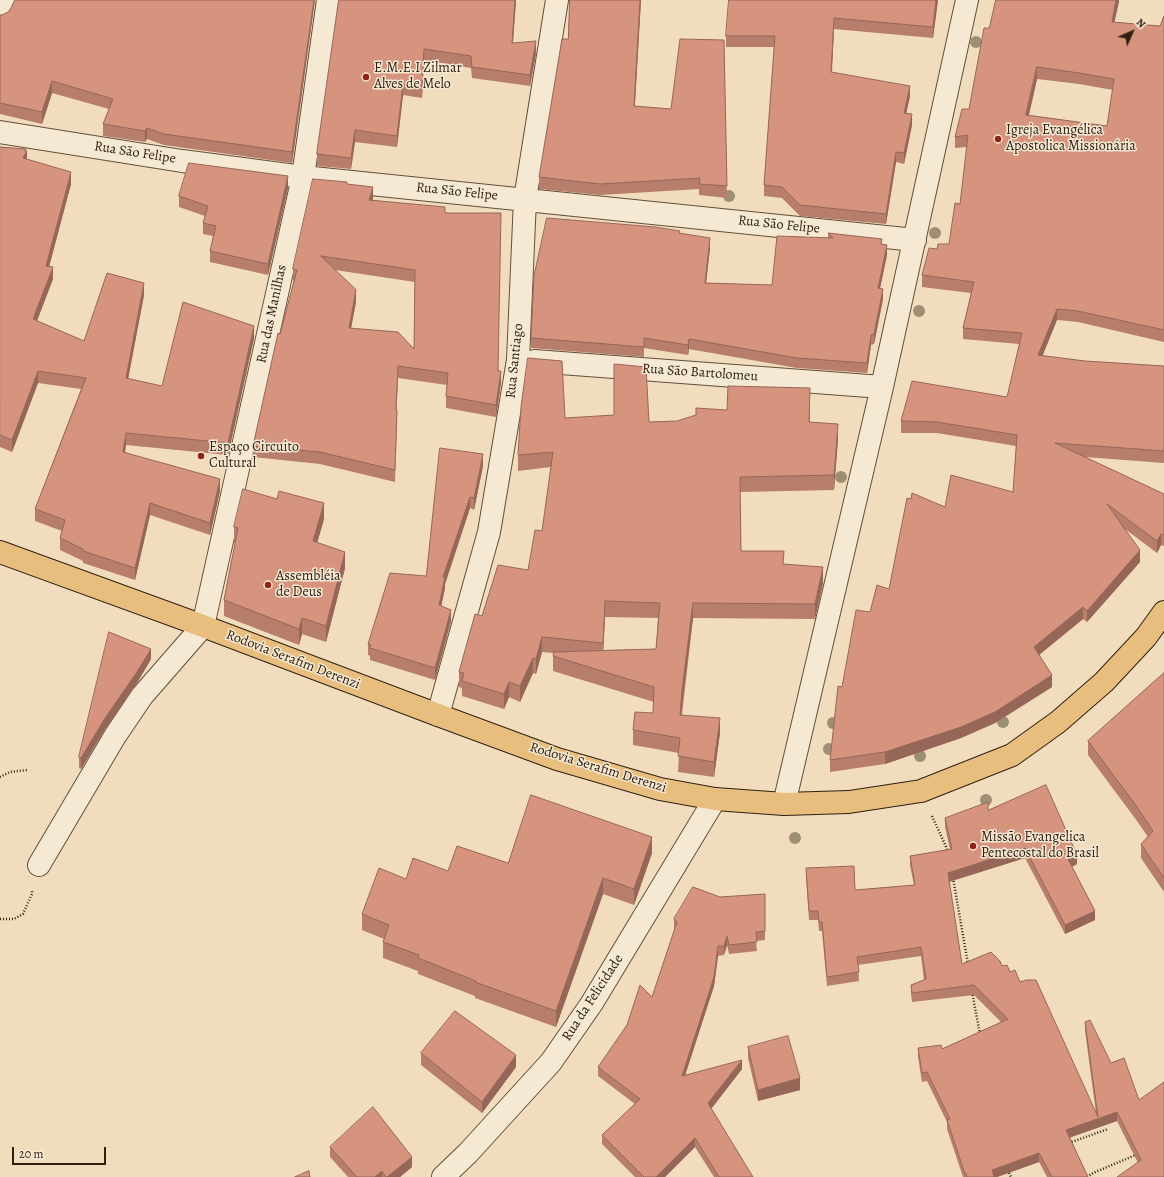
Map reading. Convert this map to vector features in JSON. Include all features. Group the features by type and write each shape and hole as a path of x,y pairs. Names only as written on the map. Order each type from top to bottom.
{"main road":[{"name":"Rodovia Serafim Derenzi","path":"0,552 557,758 660,788 715,799 784,804 849,802 921,791 1012,755 1052,726 1104,682 1146,637 1164,612"}],"street":[{"path":"0,14 6,0"},
{"name":"Rua das Manilhas","path":"203,626 303,177 328,0"},
{"name":"Rua Santiago","path":"438,715 489,532 518,360 525,199 557,0"},
{"path":"784,804 882,387 967,0"},
{"name":"Rua São Felipe","path":"0,132 303,177 915,240"},
{"name":"Rua São Bartolomeu","path":"518,360 882,387"},
{"path":"39,865 115,736 142,696 203,626"},
{"name":"Rua da Felicidade","path":"443,1177 468,1153 551,1062 592,1003 715,799"}],"path":[{"path":"0,776 10,772 27,770"},
{"path":"921,791 948,852"},
{"path":"0,919 14,919 23,914 32,894 32,885 37,875 39,865"},
{"path":"952,872 968,967"},
{"path":"972,991 981,1037"},
{"path":"1064,1144 1108,1129"},
{"path":"1087,1177 1092,1173 1143,1152"},
{"path":"1005,1165 1011,1177"}],"building":[{"path":"15,0 314,0 292,152 164,134 147,128 145,131 103,124 113,99 52,81 42,112 0,103 0,15 8,12"},
{"path":"339,0 515,0 512,43 536,41 530,75 472,67 471,56 424,49 422,86 403,84 397,136 355,130 351,158 317,154"},
{"path":"570,0 640,0 634,106 671,109 680,39 724,40 727,186 699,184 700,178 600,184 539,177 562,39 568,39"},
{"path":"729,0 936,0 933,27 834,18 831,72 910,86 904,113 912,114 904,153 896,152 886,214 800,205 782,187 764,185 775,36 726,36"},
{"path":"996,0 1116,0 1112,22 1160,26 1164,16 1164,330 1078,311 1057,309 1038,355 1085,361 1164,366 1164,451 1055,443 1164,494 1164,535 1161,534 1157,541 1107,504 1140,550 1087,611 1083,607 1034,647 1052,675 995,712 961,727 885,752 830,760 838,686 842,687 856,610 870,612 877,585 889,589 907,498 911,499 912,493 945,507 951,475 1013,492 1017,435 937,422 901,421 912,381 1007,397 1022,333 963,328 974,282 922,275 929,248 937,249 938,244 949,244 955,203 960,204 968,135 955,137 962,109 969,109 984,28 989,28","holes":["1037,67 1114,79 1107,126 1026,115"]},
{"path":"0,147 26,149 25,151 27,151 23,158 71,172 46,266 53,267 33,319 84,341 107,273 144,283 126,378 162,386 183,302 254,326 228,443 126,433 123,452 220,479 210,523 150,503 135,568 83,551 83,549 60,538 65,520 35,509 86,378 38,371 12,440 0,435"},
{"path":"189,163 288,176 268,264 210,251 216,226 203,223 208,206 179,196"},
{"path":"313,179 347,182 347,184 373,187 369,200 445,207 445,213 501,213 498,371 501,371 496,405 446,396 448,373 398,366 395,470 320,452 253,446 278,333 280,334 297,270 293,269","holes":["321,256 415,270 414,349 398,332 349,328 356,290"]},
{"path":"547,218 655,227 710,238 705,283 772,285 777,236 833,238 828,233 882,239 881,244 887,245 878,288 883,289 874,334 871,335 867,363 797,358 689,339 688,345 644,338 644,347 531,338 534,276"},
{"path":"528,358 562,361 565,418 614,415 614,364 646,367 649,422 677,421 696,415 696,408 727,410 728,386 810,388 809,422 838,424 834,475 740,477 741,551 784,551 783,564 823,567 815,604 693,603 680,715 720,718 714,762 678,756 680,738 633,730 635,712 653,713 654,687 553,656 554,652 656,649 660,603 605,601 603,643 542,637 536,659 533,658 520,686 509,682 504,694 462,681 464,673 459,672 475,614 482,616 498,565 528,570 535,530 542,531 553,452 518,455 521,407"},
{"path":"440,448 483,454 474,498 470,497 443,577 445,577 439,605 451,610 435,668 370,648 371,645 368,644 390,573 426,576"},
{"name":"Assembléia de Deus","path":"243,489 277,499 279,491 324,503 313,541 345,552 326,626 302,618 299,629 224,600 238,528 234,527"},
{"path":"109,632 151,649 105,718 81,758 79,757"},
{"path":"1164,673 1164,878 1141,844 1153,831 1088,741"},
{"path":"1046,785 1077,855 1068,859 1095,911 1065,925 1025,848 948,873 962,964 991,952 1000,961 1002,966 1007,965 1010,972 1015,970 1020,982 1026,980 1036,980 1098,1117 1085,1022 1090,1020 1111,1063 1124,1058 1139,1100 1164,1082 1164,1177 1117,1177 1141,1160 1117,1112 1066,1130 1088,1177 1052,1177 1039,1153 992,1170 994,1177 967,1177 947,1120 950,1119 927,1072 922,1073 918,1048 941,1045 942,1049 1008,1019 974,985 912,993 911,985 926,979 921,947 857,957 859,972 827,977 822,922 819,922 818,911 809,911 806,868 854,866 855,890 915,885 910,856 952,849 945,818 988,802 988,810"},
{"path":"531,795 652,837 634,889 603,878 556,1011 475,982 476,981 418,958 419,955 383,942 389,925 362,914 379,868 406,879 413,858 448,871 457,846 508,863"},
{"path":"693,887 720,897 765,894 765,931 756,932 757,942 729,945 727,936 724,946 718,946 714,977 682,1076 742,1060 708,1103 753,1177 719,1177 695,1138 656,1177 644,1177 602,1135 640,1099 598,1067 627,1025 640,985 652,997 677,922 674,919"},
{"path":"455,1011 516,1055 482,1102 421,1053"},
{"path":"788,1036 800,1078 758,1090 748,1047"},
{"path":"373,1107 412,1157 387,1177 382,1171 375,1177 357,1177 330,1147"},
{"path":"309,1171 310,1177 295,1177"}],"place":[{"name":"E.M.E.I Zilmar Alves de Melo","path":"366,77"},
{"name":"Igreja Evangélica Apostolica Missionária","path":"998,139"},
{"name":"Espaço Circuito Cultural","path":"201,456"},
{"name":"Assembléia de Deus","path":"268,585"},
{"name":"Missão Evangelica Pentecostal do Brasil","path":"973,846"}]}
